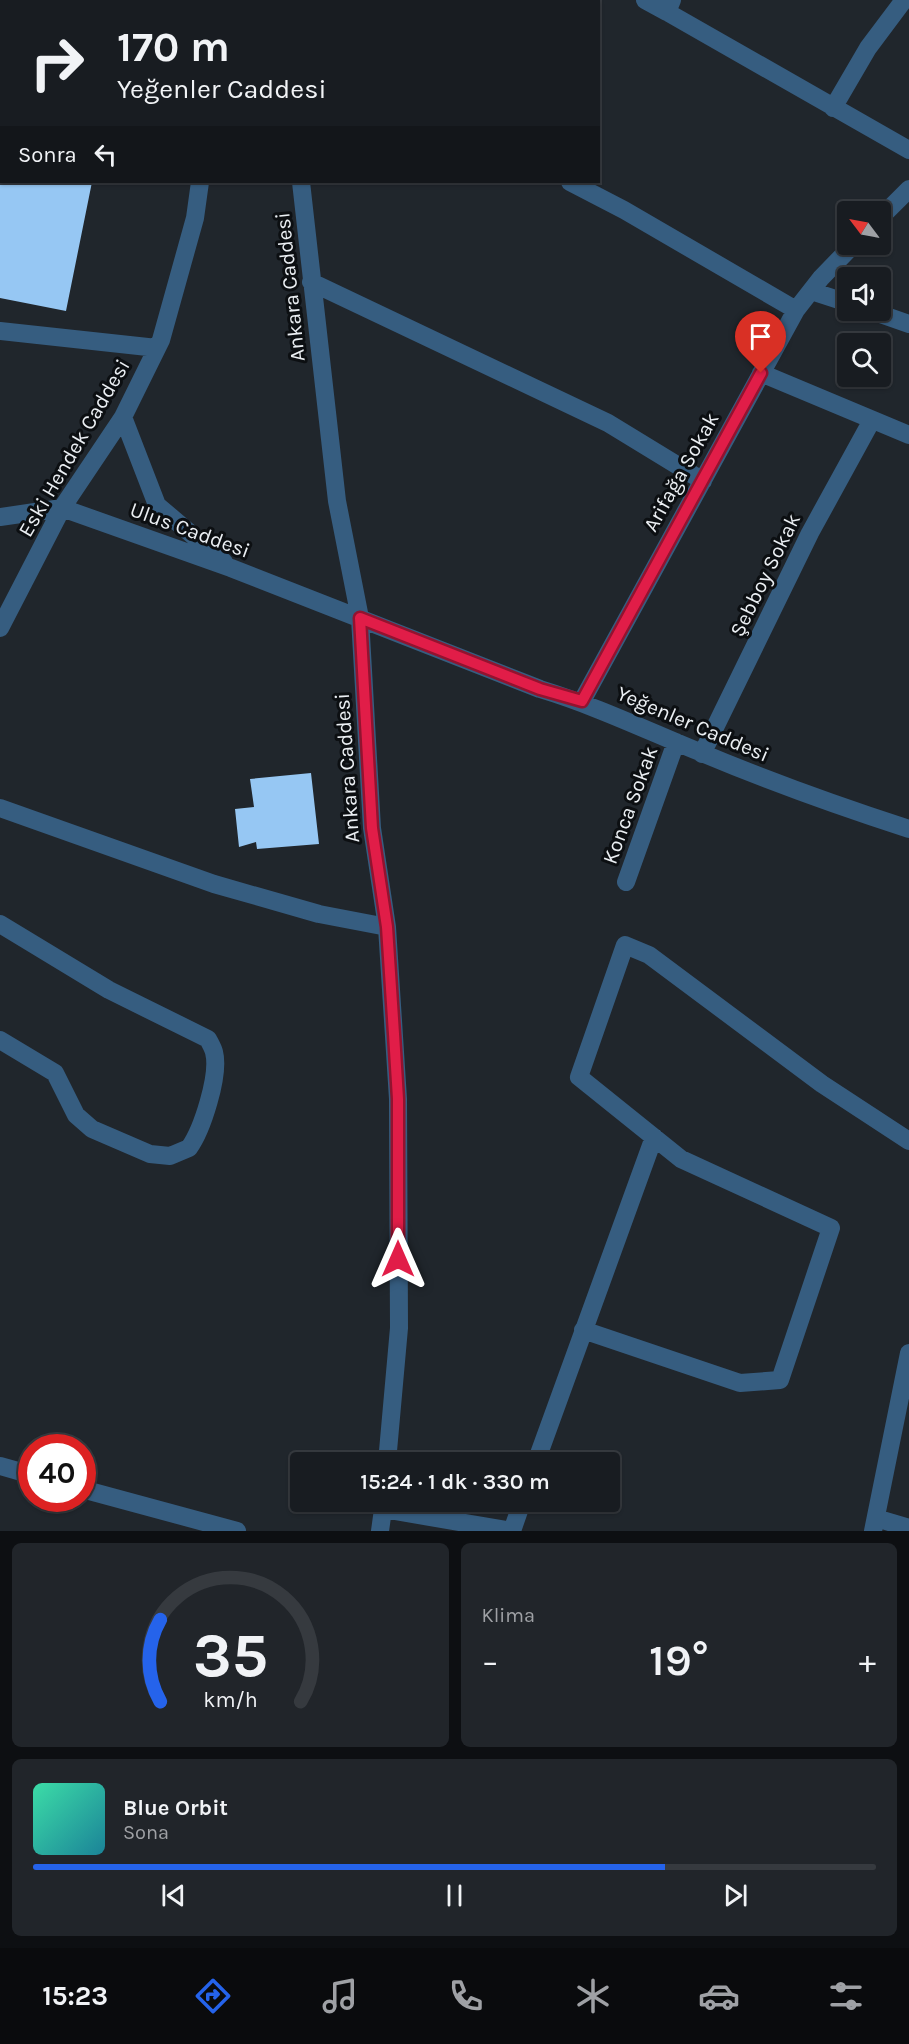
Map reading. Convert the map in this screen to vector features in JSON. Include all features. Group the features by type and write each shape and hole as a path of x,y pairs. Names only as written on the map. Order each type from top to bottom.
{"street":[{"path":"645,0 670,6 833,108 909,150"},
{"path":"833,108 868,48 904,0"},
{"name":"Eski Hendek Caddesi","path":"0,628 62,508 123,417 161,340 195,218 200,183"},
{"name":"Ankara Caddesi","path":"301,183 338,501 360,618 372,828 387,927 398,1099 399,1328 388,1452"},
{"path":"572,183 624,210 796,310"},
{"path":"891,207 909,189"},
{"name":"Arifağa Sokak","path":"582,701 796,310 844,255"},
{"path":"311,282 608,423 703,481"},
{"path":"811,291 837,299"},
{"path":"891,318 909,324"},
{"path":"0,331 157,348"},
{"path":"761,373 909,435"},
{"path":"123,417 157,505 231,568"},
{"name":"Şebboy Sokak","path":"702,754 810,533 872,420"},
{"name":"Ulus Caddesi","path":"0,517 62,508 231,568 360,618"},
{"name":"Yeğenler Caddesi","path":"360,618 540,689 582,701 702,754 811,797 909,829"},
{"name":"Konca Sokak","path":"626,882 676,742"},
{"path":"0,808 214,884 320,914 387,927"},
{"path":"0,924 109,990 208,1039 214,1053 215,1068 206,1114 189,1148 170,1156 150,1154 92,1129 76,1115 55,1073 0,1040"},
{"path":"583,1330 740,1383 780,1380 831,1227 681,1159 579,1077 625,945 648,955 822,1084 909,1142"},
{"path":"540,1452 654,1137"},
{"path":"909,1353 874,1524 909,1528"},
{"path":"0,1466 18,1471"},
{"path":"96,1493 218,1529 237,1531"},
{"path":"380,1531 382,1512"},
{"path":"418,1512 512,1531 519,1512"}],"building":[{"path":"0,183 92,183 66,311 0,298"},
{"path":"311,773 319,844 257,849 256,842 239,847 235,809 254,807 250,779"}],"route":[{"path":"398,1259 398,1099 387,927 372,828 360,618 540,689 582,701 761,373"}]}
